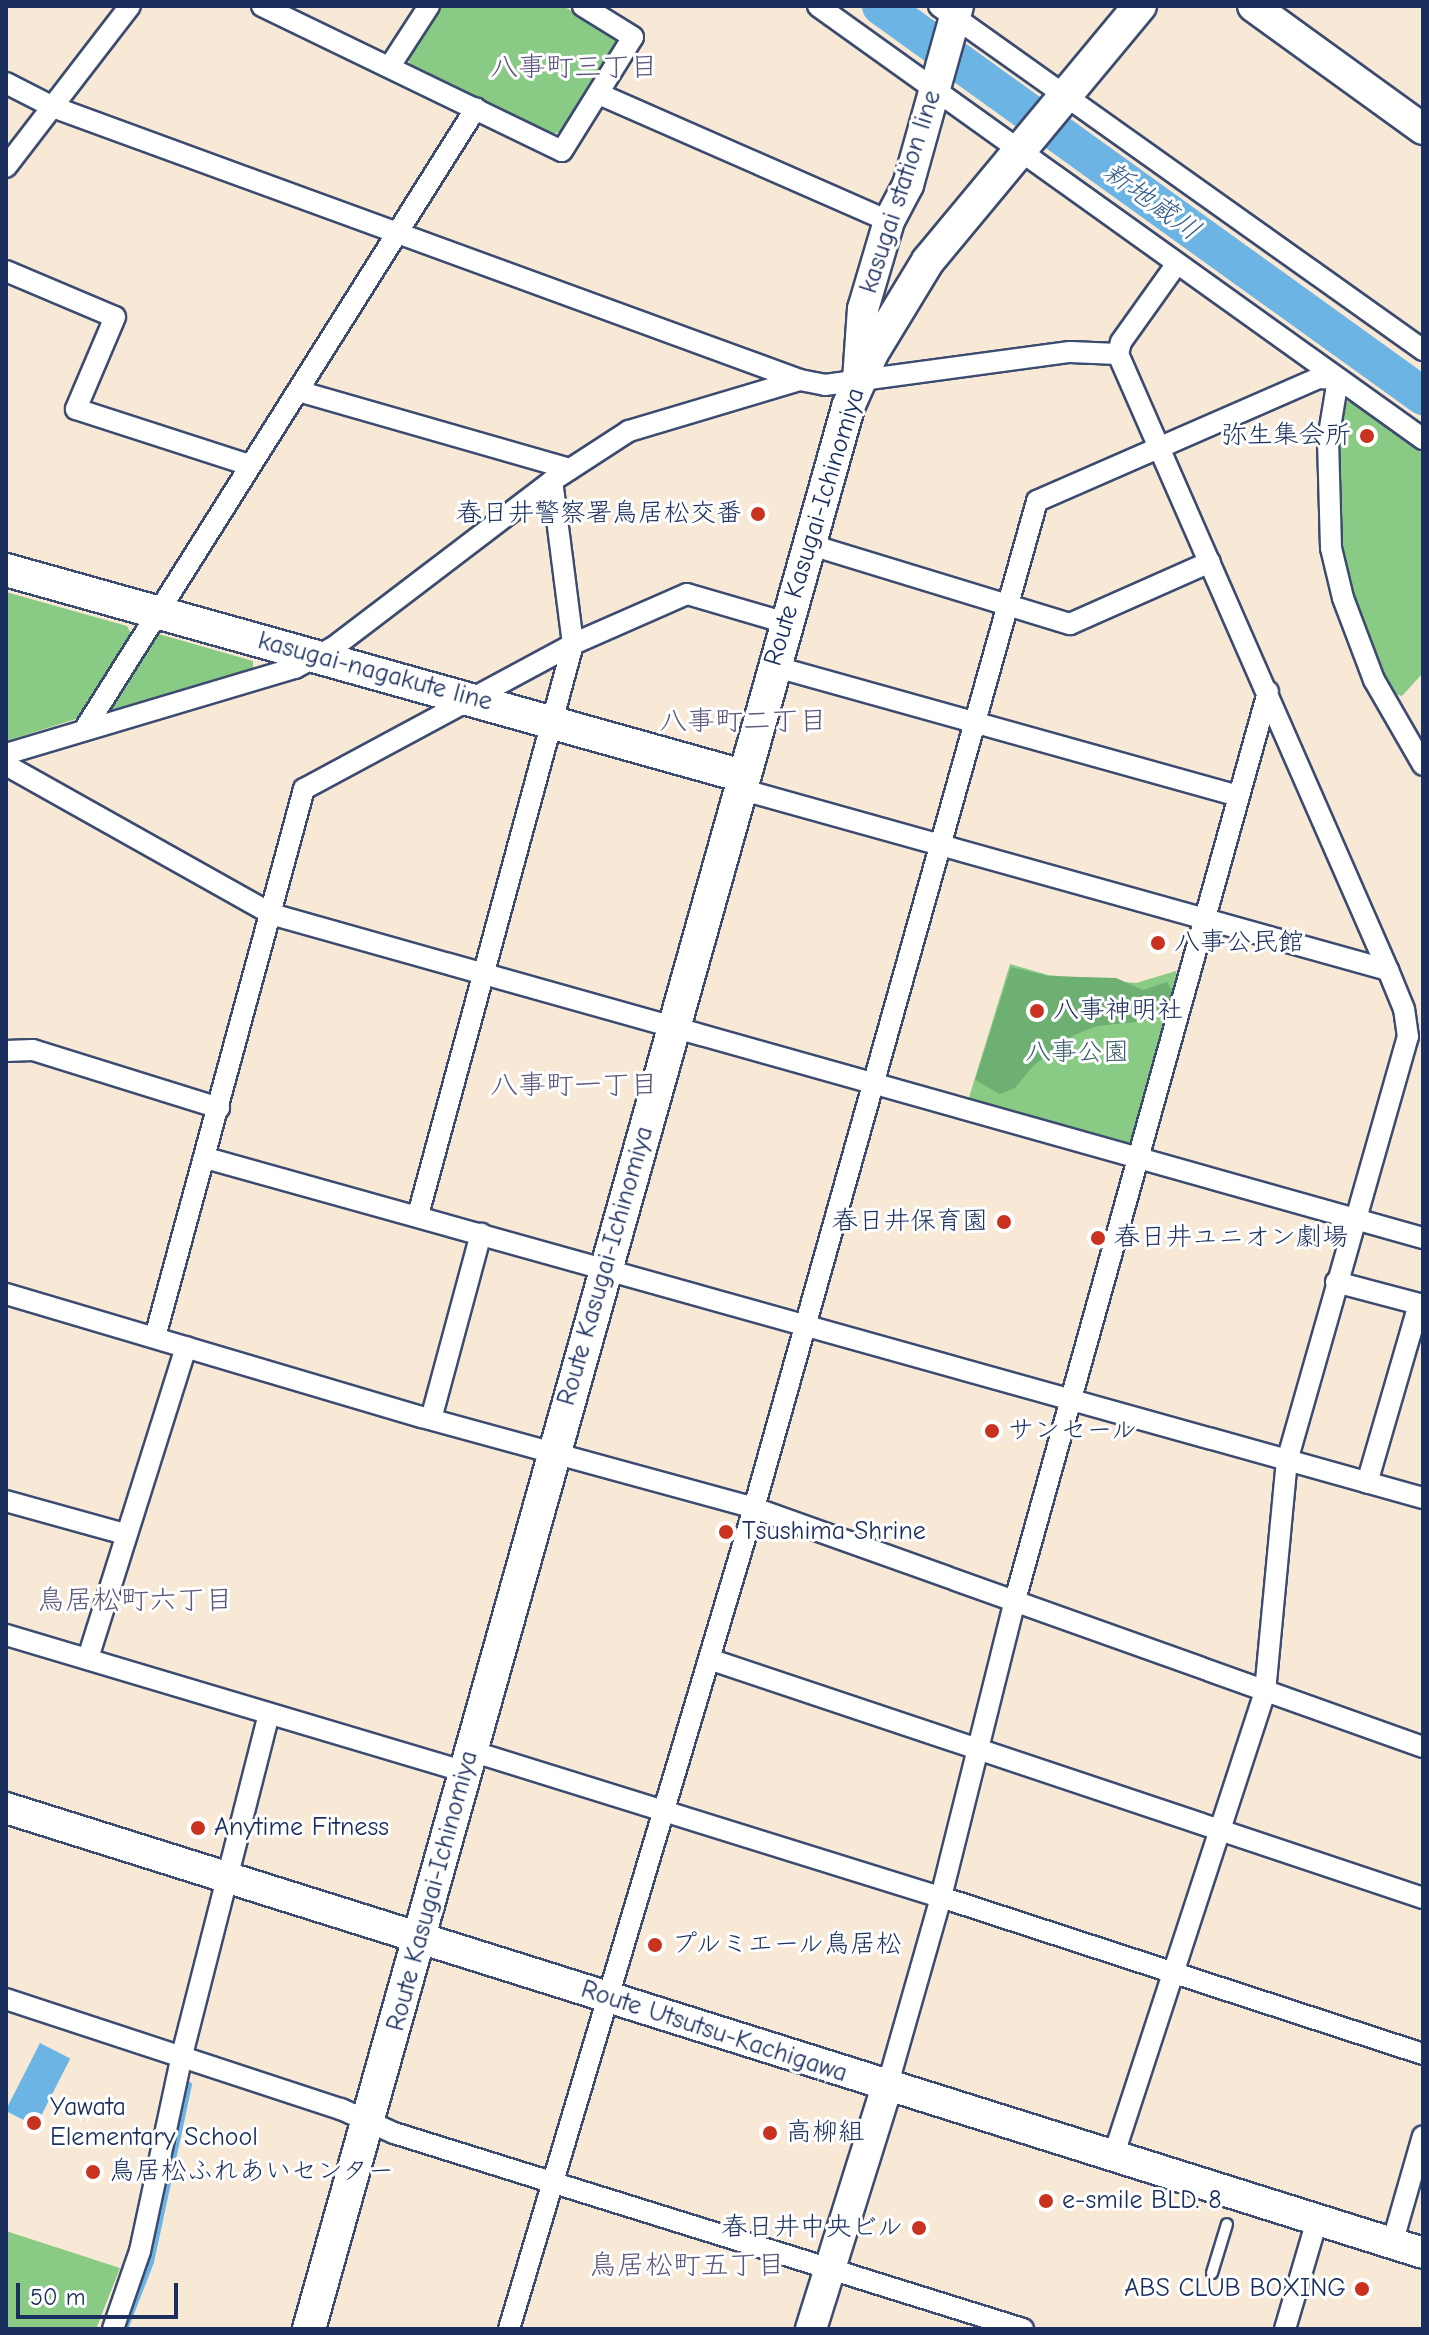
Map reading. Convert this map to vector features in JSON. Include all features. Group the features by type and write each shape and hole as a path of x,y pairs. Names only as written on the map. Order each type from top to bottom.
{"main road":[{"name":"Route Kasugai-Ichinomiya","path":"309,2329 370,2122 603,1270 773,666 858,380 928,261 1140,6"},
{"path":"1253,6 1423,129"},
{"name":"kasugai station line","path":"858,380 863,309 889,221 908,185 936,85 951,14"},
{"name":"kasugai-nagakute line","path":"6,570 555,721 742,782"},
{"name":"Route Utsutsu-Kachigawa","path":"6,1808 1423,2253"},
{"path":"811,2329 887,2087"}],"street":[{"path":"6,167 130,6"},
{"path":"262,6 562,151 633,37 583,6"},
{"path":"390,66 429,6"},
{"path":"818,6 936,85 1176,265 1423,439"},
{"path":"951,14 1061,101 1423,350"},
{"path":"6,83 53,107 800,380 825,385 1070,352 1118,354"},
{"path":"599,94 889,221"},
{"path":"84,730 155,610 298,391 476,108"},
{"path":"1113,2157 1170,1970 1265,1692 1287,1461 1354,1219 1415,1040 1268,692 1118,354 1121,342 1176,265"},
{"path":"6,271 115,317 76,409 249,465"},
{"path":"509,2329 605,1998 754,1508 1037,501 1318,378 1338,379"},
{"path":"1338,379 1328,440 1331,548 1343,598 1374,680 1423,765"},
{"path":"6,754 269,677 315,657 552,481 639,427 800,380"},
{"path":"298,391 570,469"},
{"path":"418,1215 480,976 555,721 573,644 552,481"},
{"path":"808,544 1070,624 1210,562"},
{"path":"155,1337 304,789 573,644 687,594 786,623"},
{"path":"773,666 1238,796"},
{"path":"887,2087 941,1897 1015,1600 1268,692"},
{"path":"6,765 271,914 871,1086 1423,1238"},
{"path":"742,782 939,844 1388,970"},
{"path":"6,1051 33,1050 219,1108"},
{"path":"206,1158 1423,1498"},
{"path":"431,1419 481,1234"},
{"path":"1336,1282 1419,1304 1367,1483"},
{"path":"6,1294 431,1419 754,1508 1423,1747"},
{"path":"88,1658 186,1347"},
{"path":"6,1501 125,1534"},
{"path":"6,1635 269,1714 662,1811 1170,1970 1423,2054"},
{"path":"709,1659 978,1745 1423,1898"},
{"path":"113,2329 140,2251 182,2055 269,1714"},
{"path":"6,1999 182,2055 550,2183 1023,2329"},
{"path":"1392,2244 1423,2136"},
{"path":"1285,2329 1317,2220"}],"lane":[{"path":"1212,2273 1227,2224"}],"green space":[{"path":"439,6 563,6 614,36 617,50 564,131 553,134 410,67 408,56"},
{"path":"1352,400 1423,451 1423,673 1402,696 1391,693 1383,677 1352,599 1341,548 1337,433 1343,404"},
{"path":"6,592 127,626 131,634 76,719 6,741"},
{"path":"159,634 253,661 253,672 115,711 109,703 151,638"},
{"name":"八事公園","path":"1010,964 1048,975 1136,983 1176,971 1179,981 1134,1147 967,1104"},
{"path":"1011,967 1048,976 1116,978 1143,990 1167,982 1174,995 1155,1020 1097,1026 1074,1035 1033,1066 1015,1088 1000,1094 975,1080"},
{"path":"6,2231 120,2268 96,2329 6,2329"}],"water":[{"path":"40,2043 70,2058 36,2126 6,2110"}],"waterway":[{"name":"新地蔵川","path":"881,6 1423,396"},
{"path":"125,2329 151,2262 189,2085"}],"place":[{"name":"弥生集会所","path":"1367,436"},
{"name":"春日井警察署鳥居松交番","path":"758,514"},
{"name":"八事公民館","path":"1158,943"},
{"name":"八事神明社","path":"1037,1011"},
{"name":"春日井保育園","path":"1004,1222"},
{"name":"春日井ユニオン劇場","path":"1098,1238"},
{"name":"サンセール","path":"992,1431"},
{"name":"Tsushima Shrine","path":"726,1532"},
{"name":"Anytime Fitness","path":"198,1828"},
{"name":"プルミエール鳥居松","path":"655,1945"},
{"name":"Yawata Elementary School","path":"34,2123"},
{"name":"高柳組","path":"770,2133"},
{"name":"鳥居松ふれあいセンター","path":"93,2172"},
{"name":"e-smile BLD. 8","path":"1046,2201"},
{"name":"春日井中央ビル","path":"919,2228"},
{"name":"ABS CLUB BOXING","path":"1362,2289"}],"district":[{"name":"八事町三丁目","path":"574,67"},
{"name":"八事町二丁目","path":"743,721"},
{"name":"八事町一丁目","path":"574,1085"},
{"name":"鳥居松町六丁目","path":"135,1600"},
{"name":"鳥居松町五丁目","path":"687,2265"}]}
